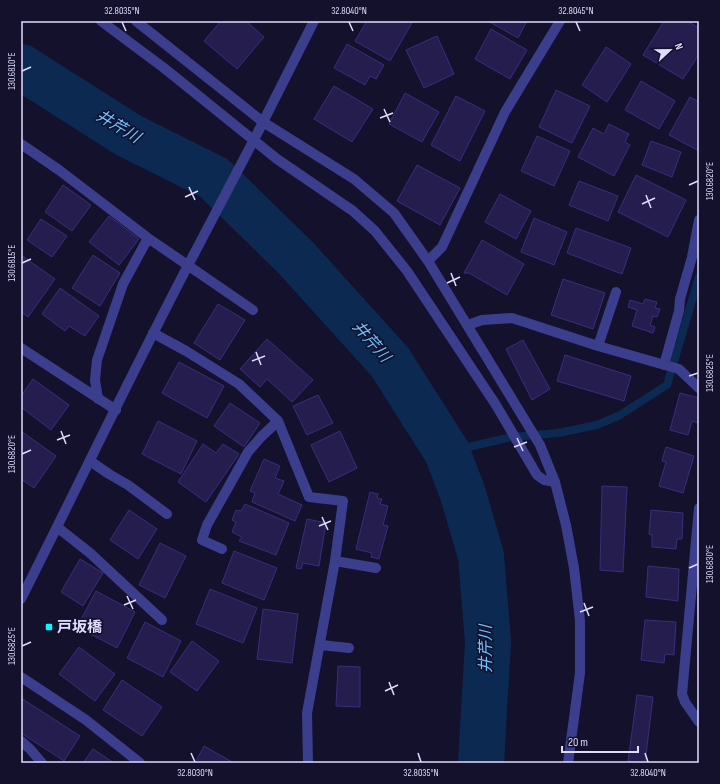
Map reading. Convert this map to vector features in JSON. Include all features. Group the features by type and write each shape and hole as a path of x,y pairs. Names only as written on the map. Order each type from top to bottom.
{"street":[{"path":"101,21 164,68 278,159 353,211 375,231 412,277 496,405 537,475 544,480 555,482"},
{"path":"136,21 261,126 354,178 394,213 428,260 540,445 555,482 566,524 574,568 580,621 580,672 568,763"},
{"path":"21,598 116,410 153,333 314,21"},
{"path":"428,260 442,247 505,112 560,21"},
{"path":"21,144 59,170 148,238 253,310"},
{"path":"666,365 679,311 680,299 692,257 699,220"},
{"path":"98,399 95,380 97,360 123,284 148,238"},
{"path":"598,346 616,292"},
{"path":"468,325 482,320 512,318 598,346 679,369 699,388"},
{"path":"153,333 186,351 239,384 278,421 309,497 343,501 335,561 307,713 308,763"},
{"path":"21,348 116,410"},
{"path":"222,549 202,540 207,526 248,452 278,421"},
{"path":"90,461 128,485 167,514"},
{"path":"699,508 682,694 685,702 699,722"},
{"path":"57,527 90,553 162,620"},
{"path":"335,561 376,568"},
{"path":"320,645 349,648"},
{"path":"21,677 86,720 140,763"},
{"path":"21,741 42,763"}],"building":[{"path":"221,21 246,21 264,37 237,69 204,41"},
{"path":"367,21 413,21 390,61 355,41"},
{"path":"488,21 527,21 518,38"},
{"path":"664,21 687,21 699,28 699,54 683,79 643,55"},
{"path":"491,29 527,50 510,79 475,59"},
{"path":"437,36 454,74 424,88 406,50"},
{"path":"347,44 384,65 376,79 370,76 365,85 334,68"},
{"path":"606,47 631,64 607,102 582,85"},
{"path":"641,81 675,101 659,129 625,110"},
{"path":"334,86 373,109 352,142 314,119"},
{"path":"556,90 590,106 572,143 539,127"},
{"path":"405,93 439,112 422,142 389,124"},
{"path":"456,96 485,111 460,161 431,145"},
{"path":"690,97 699,102 699,151 669,135"},
{"path":"609,124 629,134 625,142 630,145 614,176 578,157 593,128 604,134"},
{"path":"537,136 570,151 554,186 521,171"},
{"path":"651,141 681,152 672,177 642,165"},
{"path":"417,165 460,188 440,225 397,201"},
{"path":"636,175 686,200 668,237 618,212"},
{"path":"579,181 618,196 608,221 569,205"},
{"path":"63,185 91,205 72,231 45,212"},
{"path":"500,194 531,211 516,239 485,222"},
{"path":"109,216 139,239 119,265 89,242"},
{"path":"534,218 567,232 554,265 521,252"},
{"path":"41,219 67,236 52,257 27,240"},
{"path":"576,228 631,248 622,274 567,253"},
{"path":"482,240 524,264 507,295 469,273 464,273"},
{"path":"21,255 55,279 28,317 21,312"},
{"path":"93,255 120,273 100,306 72,288"},
{"path":"563,279 605,293 593,329 551,315"},
{"path":"60,288 99,316 85,336 69,326 65,331 42,314"},
{"path":"645,299 657,302 655,308 660,309 657,317 653,316 650,325 655,327 653,333 632,326 637,310 628,307 630,300 643,304"},
{"path":"218,304 245,320 220,360 194,343"},
{"path":"267,339 313,380 292,402 267,379 260,387 240,369"},
{"path":"523,340 550,389 532,400 506,349"},
{"path":"565,355 631,376 624,401 557,381"},
{"path":"179,362 224,386 207,418 162,393"},
{"path":"33,379 69,405 51,430 21,407 21,396"},
{"path":"680,393 699,398 698,423 692,421 688,435 670,430"},
{"path":"318,395 333,423 307,435 293,406"},
{"path":"230,403 260,423 244,447 214,426"},
{"path":"158,421 197,441 181,474 142,454"},
{"path":"21,431 56,456 34,488 21,479"},
{"path":"340,431 357,468 329,482 311,445"},
{"path":"203,444 216,453 223,444 239,454 206,502 178,482"},
{"path":"666,447 694,456 683,493 659,486 666,462 662,461"},
{"path":"264,459 280,466 275,478 284,481 278,494 302,505 295,521 252,502 255,493 250,491"},
{"path":"602,486 627,487 623,572 600,570"},
{"path":"370,492 378,494 377,498 382,499 380,504 388,506 383,525 388,526 379,559 371,557 372,553 356,549"},
{"path":"245,504 289,523 276,555 239,541 242,537 232,532 236,522 232,520 236,510 241,511"},
{"path":"129,510 157,529 138,559 110,540"},
{"path":"651,510 683,513 682,539 677,539 676,549 652,547 652,535 649,534"},
{"path":"307,519 326,523 319,566 303,563 301,569 296,568"},
{"path":"160,543 186,556 165,598 139,585"},
{"path":"234,551 277,568 264,600 222,583"},
{"path":"80,559 103,573 83,606 61,592"},
{"path":"648,566 679,569 678,601 646,597"},
{"path":"210,589 257,608 243,643 196,624"},
{"path":"96,591 135,612 117,648 77,627"},
{"path":"263,609 298,614 292,663 257,659"},
{"path":"645,620 676,622 674,655 665,654 664,663 641,660"},
{"path":"145,622 181,641 163,677 127,658"},
{"path":"192,641 219,661 197,691 170,672"},
{"path":"79,647 115,674 95,701 59,674"},
{"path":"338,666 360,667 360,707 336,706"},
{"path":"122,680 162,707 142,736 103,710"},
{"path":"637,695 653,697 645,763 628,761"},
{"path":"21,698 80,736 64,761 21,733"},
{"path":"204,746 234,763 195,763"},
{"path":"93,749 114,763 83,763"}],"waterway":[{"name":"井芹川","path":"21,67 128,135 214,178 296,258 390,362 447,452 463,494 481,556 488,642 481,763"},
{"path":"447,452 512,437 558,433 597,425 620,415 667,385 699,277"}],"place":[{"name":"戸坂橋","path":"49,627"}]}
